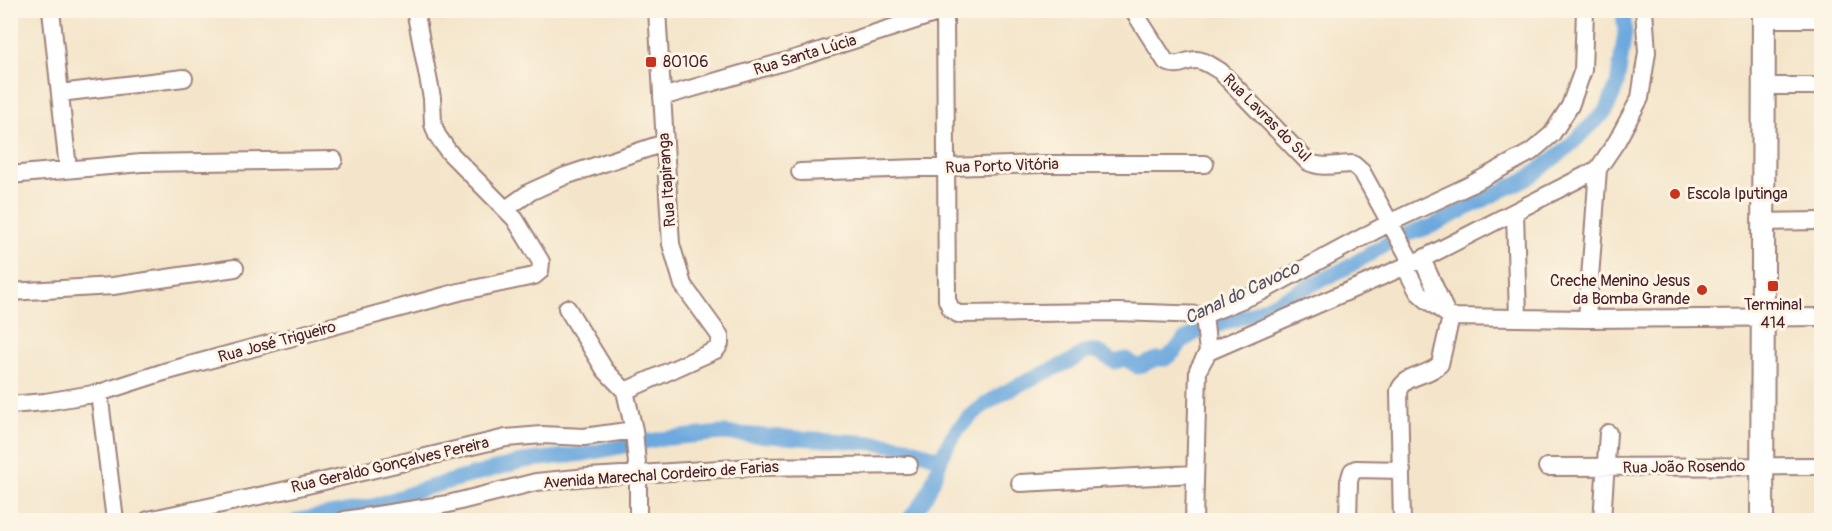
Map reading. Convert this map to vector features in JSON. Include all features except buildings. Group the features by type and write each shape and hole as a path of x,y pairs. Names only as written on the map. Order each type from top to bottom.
{"street":[{"path":"51,10 68,169"},
{"path":"415,10 432,98 433,124 436,135 448,151 506,209 530,192 565,176 664,143"},
{"name":"Rua Itapiranga","path":"625,391 716,350 720,344 720,336 683,285 676,266 672,244 664,143 657,10"},
{"name":"Rua Lavras do Sul","path":"1133,10 1166,62 1173,65 1196,60 1206,62 1220,71 1308,162 1329,166 1353,165 1362,172 1412,262 1418,292 1449,315"},
{"path":"946,11 947,300 951,309 958,314 1118,312 1204,318 1262,292 1531,152 1552,134 1570,106 1583,70 1585,10"},
{"path":"1208,350 1412,262 1598,169 1617,141 1640,98 1647,52 1644,10"},
{"name":"Rua Santa Lúcia","path":"662,97 804,56 946,11"},
{"path":"1762,520 1764,15 1821,19"},
{"path":"60,93 184,78"},
{"path":"1762,86 1821,86"},
{"path":"10,175 141,163 334,160"},
{"name":"Rua Porto Vitória","path":"800,171 1042,164 1205,164"},
{"path":"1587,319 1598,169"},
{"name":"Rua José Trigueiro","path":"10,405 99,393 164,372 459,292 534,276 540,271 541,262 515,219 506,209"},
{"path":"1515,212 1518,318"},
{"path":"1763,222 1821,221"},
{"path":"10,292 112,286 235,268"},
{"path":"567,308 605,370 625,391 634,432 638,470 638,520"},
{"path":"1402,520 1399,391 1401,384 1406,380 1435,369 1440,364 1449,315 1587,319 1821,317"},
{"path":"1194,520 1197,370 1208,350 1204,318"},
{"path":"99,393 115,520"},
{"name":"Rua Geraldo Gonçalves Pereira","path":"148,520 506,438 542,435 584,437 634,432"},
{"path":"1602,520 1608,433"},
{"name":"Avenida Marechal Cordeiro de Farias","path":"345,520 448,504 536,482 638,470 909,465"},
{"name":"Rua João Rosendo","path":"1547,467 1821,465"},
{"path":"1348,520 1349,481 1352,471 1356,469 1402,470"},
{"path":"1020,483 1194,474"}],"waterway":[{"name":"Canal do Cavoco","path":"909,520 925,498 953,435 970,416 1012,388 1089,351 1099,352 1114,362 1126,359 1138,367 1156,359 1165,359 1184,340 1197,332 1252,314 1348,267 1398,237 1430,227 1531,176 1566,149 1606,111 1617,85 1625,33 1623,10"},
{"path":"298,520 376,505 426,488 523,461 584,454 660,439 722,433 876,443 907,447 940,459"}],"place":[{"name":"80106","path":"651,62"},
{"name":"Escola Iputinga","path":"1675,194"},
{"name":"Terminal 414","path":"1773,286"},
{"name":"Creche Menino Jesus da Bomba Grande","path":"1702,290"}]}
